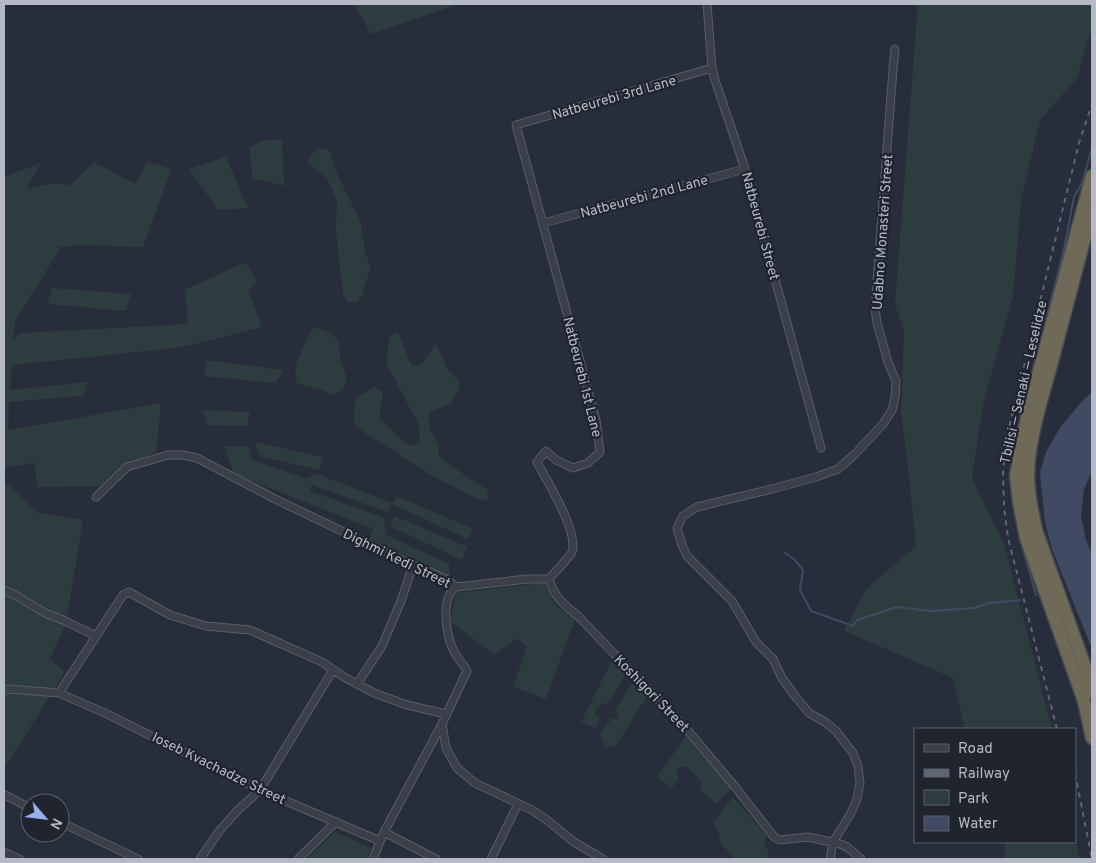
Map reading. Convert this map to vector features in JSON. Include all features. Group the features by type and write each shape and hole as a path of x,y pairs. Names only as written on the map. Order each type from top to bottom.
{"highway":[{"name":"Tbilisi — Senaki — Leselidze","path":"1092,176 1028,412 1016,475 1026,538 1084,701 1092,738"},
{"name":"Tbilisi — Senaki — Leselidze","path":"1092,210 1040,407 1028,471 1029,492 1037,533 1084,664 1092,692"}],"street":[{"name":"Natbeurebi Street","path":"706,4 712,68 715,80 745,169 821,448"},
{"name":"Udabno Monasteri Street","path":"830,859 833,842 851,813 857,799 860,782 858,766 853,753 836,731 809,713 794,696 782,678 773,659 756,642 732,601 687,556 677,528 683,516 697,507 772,489 838,469 883,424 892,410 896,381 888,362 877,323 875,308 895,49"},
{"name":"Natbeurebi 3rd Lane","path":"516,125 712,68"},
{"name":"Natbeurebi 1st Lane","path":"516,125 596,420 600,452 588,463 573,468 556,460 546,451 537,462 566,517 573,542 572,553 549,579"},
{"name":"Natbeurebi 2nd Lane","path":"543,223 745,169"},
{"name":"Dighmi Kedi Street","path":"96,497 128,467 168,455 183,455 200,459 277,500 446,579 456,587 453,588 449,595 446,618 449,640 453,650 467,671 442,724 384,832 373,859"},
{"path":"357,684 382,646 401,602 413,565"},
{"path":"456,587 527,579 549,579"},
{"name":"Koshigori Street","path":"549,579 552,590 559,601 579,617 689,732 774,837 780,840 808,837 833,842 847,847 862,859"},
{"path":"4,590 45,613 96,636"},
{"path":"59,693 123,596 129,592 179,618 206,626 250,630 322,662 374,693 407,705 446,714"},
{"path":"200,859 220,830 260,790 333,670"},
{"name":"Ioseb Kvachadze Street","path":"4,691 8,689 59,693 260,790 380,841"},
{"path":"442,724 446,748 457,768 475,783 532,810 574,842 603,859"},
{"path":"5,795 20,803"},
{"path":"491,859 518,804"},
{"path":"298,859 336,822"},
{"path":"70,827 138,859"},
{"path":"384,832 436,859"},
{"path":"4,852 20,859"}],"green space":[{"path":"354,4 458,4 371,34"},
{"path":"918,4 1092,4 1092,26 1077,78 1040,120 1021,200 1013,296 983,404 972,478 1004,544 1052,728 965,728 953,678 844,631 867,588 916,546 901,415 904,331 895,304"},
{"path":"282,139 284,186 253,178 249,147 261,141"},
{"path":"320,148 329,150 338,176 358,216 365,252 371,269 362,296 356,303 347,302 343,294 336,230 337,202 326,177 307,163 313,153"},
{"path":"226,157 248,208 218,210 189,169"},
{"path":"94,162 135,184 147,162 171,169 143,247 81,245 58,247 60,249 15,321 13,339 21,333 188,324 185,290 245,262 257,282 248,290 262,327 176,348 12,365 10,390 88,382 83,396 9,402 8,430 161,403 156,452 138,460 101,486 37,487 35,463 5,467 4,480 4,177 41,163 26,189 53,183 70,185"},
{"path":"52,288 131,294 126,311 48,304"},
{"path":"315,327 330,334 338,342 340,359 347,382 342,390 334,395 298,384 296,380 299,359"},
{"path":"398,333 412,366 421,365 436,344 447,368 459,381 459,389 450,404 429,412 430,430 439,445 438,454 444,461 487,490 488,499 479,500 431,475 362,431 354,422 356,400 374,387 383,392 379,418 405,443 414,446 420,441 419,425 386,363 390,336"},
{"path":"206,360 283,370 275,383 204,376"},
{"path":"203,410 250,412 247,426 207,425"},
{"path":"255,442 323,457 319,470 260,456"},
{"path":"224,446 248,446 252,460 307,479 315,473 392,503 397,496 473,529 468,539 392,504 388,512 312,485 310,491 384,518 386,535 449,564 450,577 369,538 373,529 234,474"},
{"path":"4,480 36,512 83,520 66,623 50,659 65,672 4,769"},
{"path":"395,516 467,547 462,560 390,526"},
{"path":"544,583 555,605 575,619 546,699 513,687 527,646 517,639 494,655 450,621 456,593"},
{"path":"612,660 626,672 610,702 600,705 594,713 600,717 595,728 581,722"},
{"path":"631,684 635,684 648,695 615,747 605,746 600,734 612,718 617,719 619,714 615,710"},
{"path":"686,736 732,788 716,804 700,790 702,782 688,767 676,768 679,778 672,788 657,777"},
{"path":"733,797 766,835 764,843 769,854 766,859 735,859 721,844 718,831 713,823"},
{"path":"335,832 371,848 367,859 306,859"},
{"path":"1076,842 1079,859 1005,859 1005,843"}],"water":[{"path":"1092,392 1092,471 1084,489 1081,516 1086,540 1092,554 1092,649 1052,549 1045,522 1040,473 1046,452 1060,428"}],"waterway":[{"path":"1032,375 1064,249 1074,197 1082,183 1092,148"},
{"path":"1012,465 1014,443 1021,418"},
{"path":"1014,509 1017,524"},
{"path":"1022,546 1036,595"},
{"path":"785,553 794,559 803,570 800,590 811,611 853,626 857,620 897,607 930,611 974,608 989,603 1020,600"}],"railway":[{"path":"1057,728 1008,538 1004,507 1003,474 1006,440 1079,143 1092,104"},
{"path":"1076,778 1092,859"}]}
